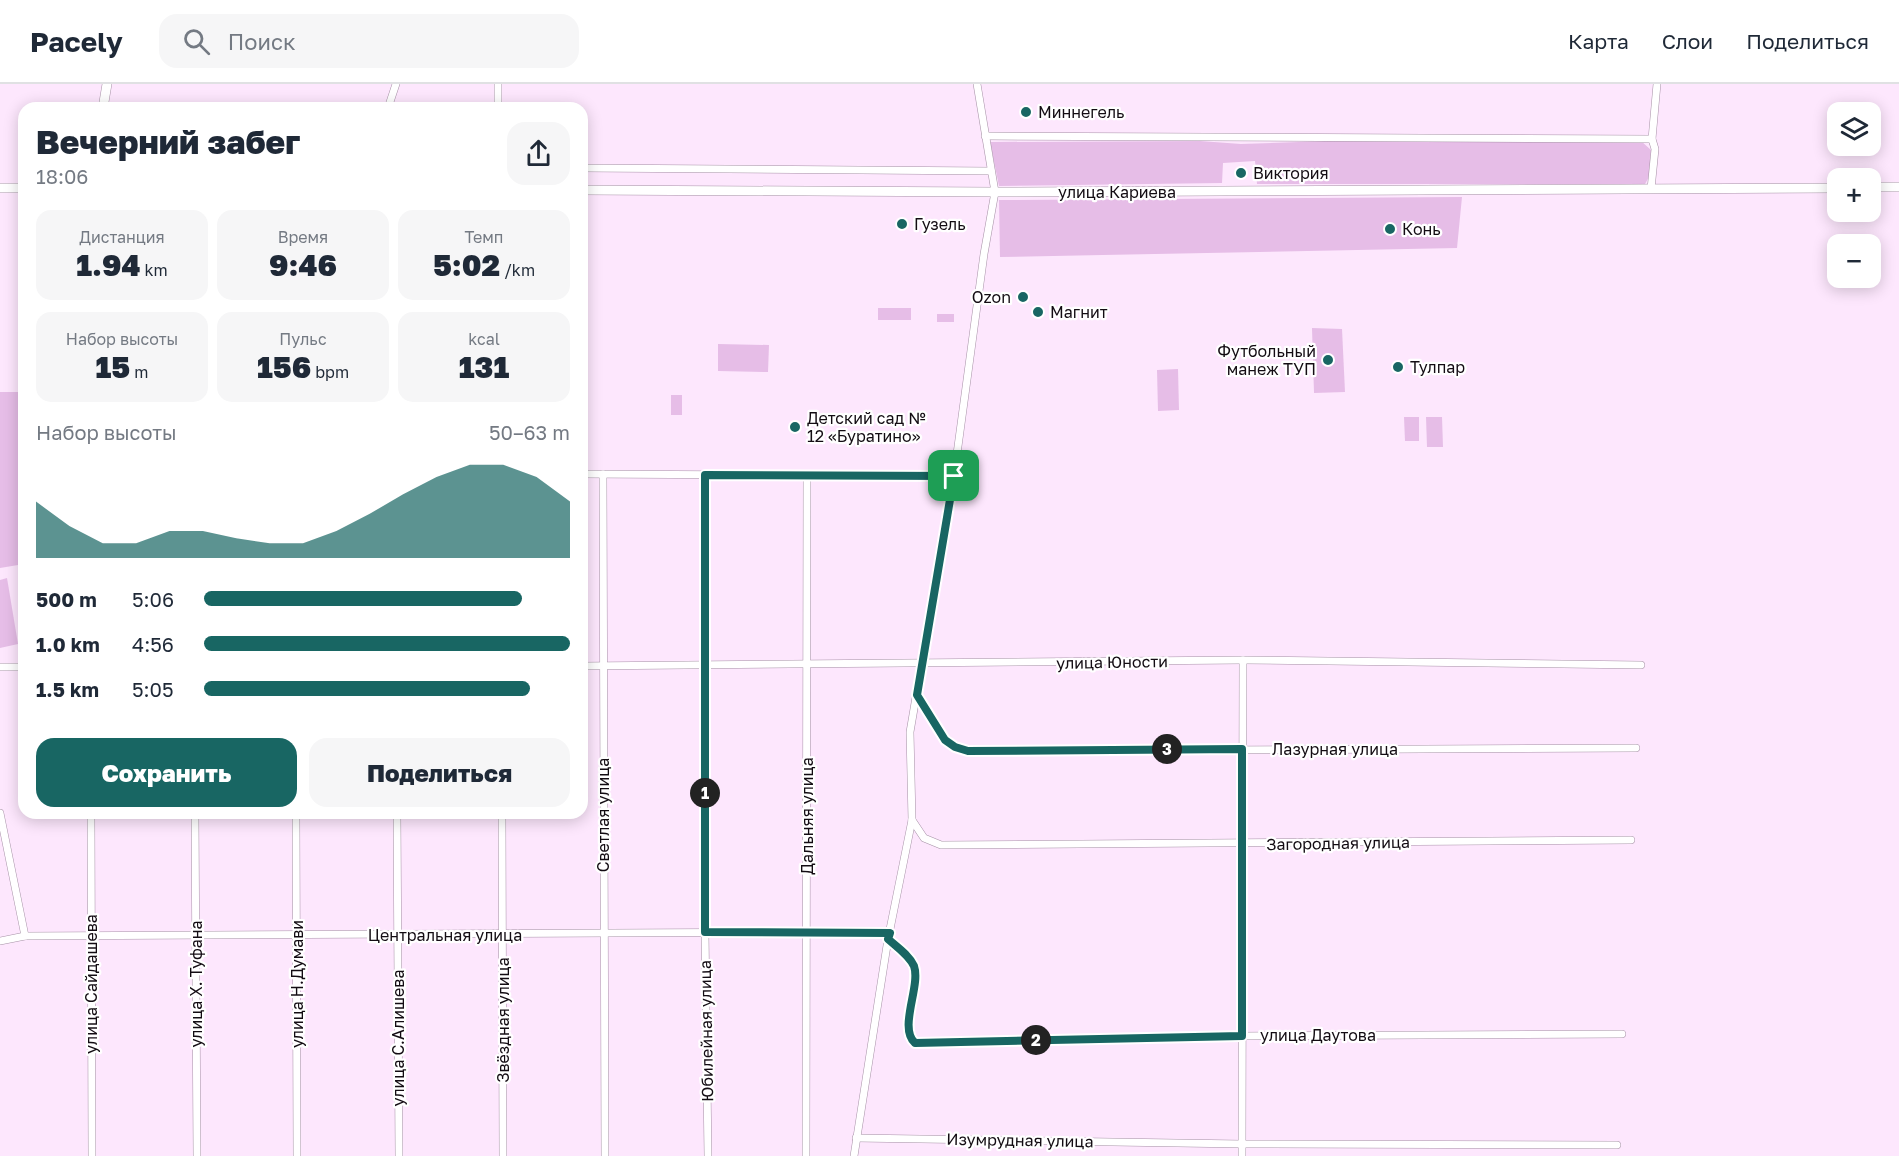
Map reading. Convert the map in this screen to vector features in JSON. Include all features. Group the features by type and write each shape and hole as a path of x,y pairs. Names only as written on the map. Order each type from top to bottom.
{"main road":[{"path":"104,102 107,84"},
{"path":"1881,187 1899,187"},
{"path":"0,188 18,188"},
{"name":"улица Кариева","path":"588,190 995,192 1827,188"}],"street":[{"path":"390,102 396,84"},
{"path":"498,84 498,102"},
{"path":"854,1156 889,936 912,820 910,732 954,476 984,254 995,192 977,84"},
{"path":"1651,189 1655,149 1652,139 1657,84"},
{"path":"985,136 1652,139"},
{"path":"588,168 991,171"},
{"path":"588,474 954,476"},
{"name":"Светлая улица","path":"603,474 605,1156"},
{"name":"Юбилейная улица","path":"705,475 705,932 708,1156"},
{"name":"Дальняя улица","path":"806,1156 807,475"},
{"path":"1242,1156 1243,660"},
{"name":"улица Юности","path":"588,666 1243,660 1641,665"},
{"path":"0,667 18,667"},
{"name":"Лазурная улица","path":"917,695 945,740 955,747 968,751 1636,748"},
{"path":"0,813 25,936"},
{"name":"улица Сайдашева","path":"91,819 92,1156"},
{"name":"улица Х. Туфана","path":"195,819 196,1156"},
{"name":"улица Н.Думави","path":"296,819 297,1156"},
{"name":"улица С.Алишева","path":"398,819 399,1156"},
{"name":"Звёздная улица","path":"502,819 503,1156"},
{"name":"Загородная улица","path":"912,820 924,838 941,845 1631,840"},
{"name":"Центральная улица","path":"0,941 25,936 502,935 705,932 807,932 889,936"},
{"name":"улица Даутова","path":"889,936 913,965 909,1034 915,1043 1242,1036 1622,1034"},
{"name":"Изумрудная улица","path":"856,1138 1242,1144 1617,1145"}],"shaded area":[{"path":"1200,141 1241,144 1328,141 1641,141 1651,150 1649,177 1645,184 1257,184 1255,161 1223,163 1222,183 999,186 990,142"},
{"path":"1462,197 1457,248 1000,257 999,200"},
{"path":"878,308 911,308 911,320 878,320"},
{"path":"937,314 954,314 954,322 937,322"},
{"name":"Футбольный манеж ТУП","path":"1312,328 1342,329 1345,392 1314,393"},
{"path":"718,344 769,345 768,372 718,371"},
{"path":"1178,369 1179,410 1158,411 1157,370"},
{"path":"0,392 18,392 18,565 0,568"},
{"path":"671,395 682,395 682,415 671,415"},
{"path":"1404,417 1419,417 1419,441 1405,441"},
{"path":"1426,417 1442,417 1443,447 1427,447"},
{"path":"7,578 18,644 0,648 0,580"}],"place":[{"name":"Миннегель","path":"1026,112"},
{"name":"Виктория","path":"1241,173"},
{"name":"Гузель","path":"902,224"},
{"name":"Конь","path":"1390,229"},
{"name":"Ozon","path":"1023,297"},
{"name":"Магнит","path":"1038,312"},
{"name":"Футбольный манеж ТУП","path":"1328,360"},
{"name":"Тулпар","path":"1398,367"},
{"name":"Детский сад № 12 «Буратино»","path":"795,427"}],"route":[{"path":"705,475 954,476 917,695 945,740 955,747 968,751 1242,749 1242,1036 915,1043 909,1034 915,970 908,957 888,939 890,933 705,932 705,475"}]}
